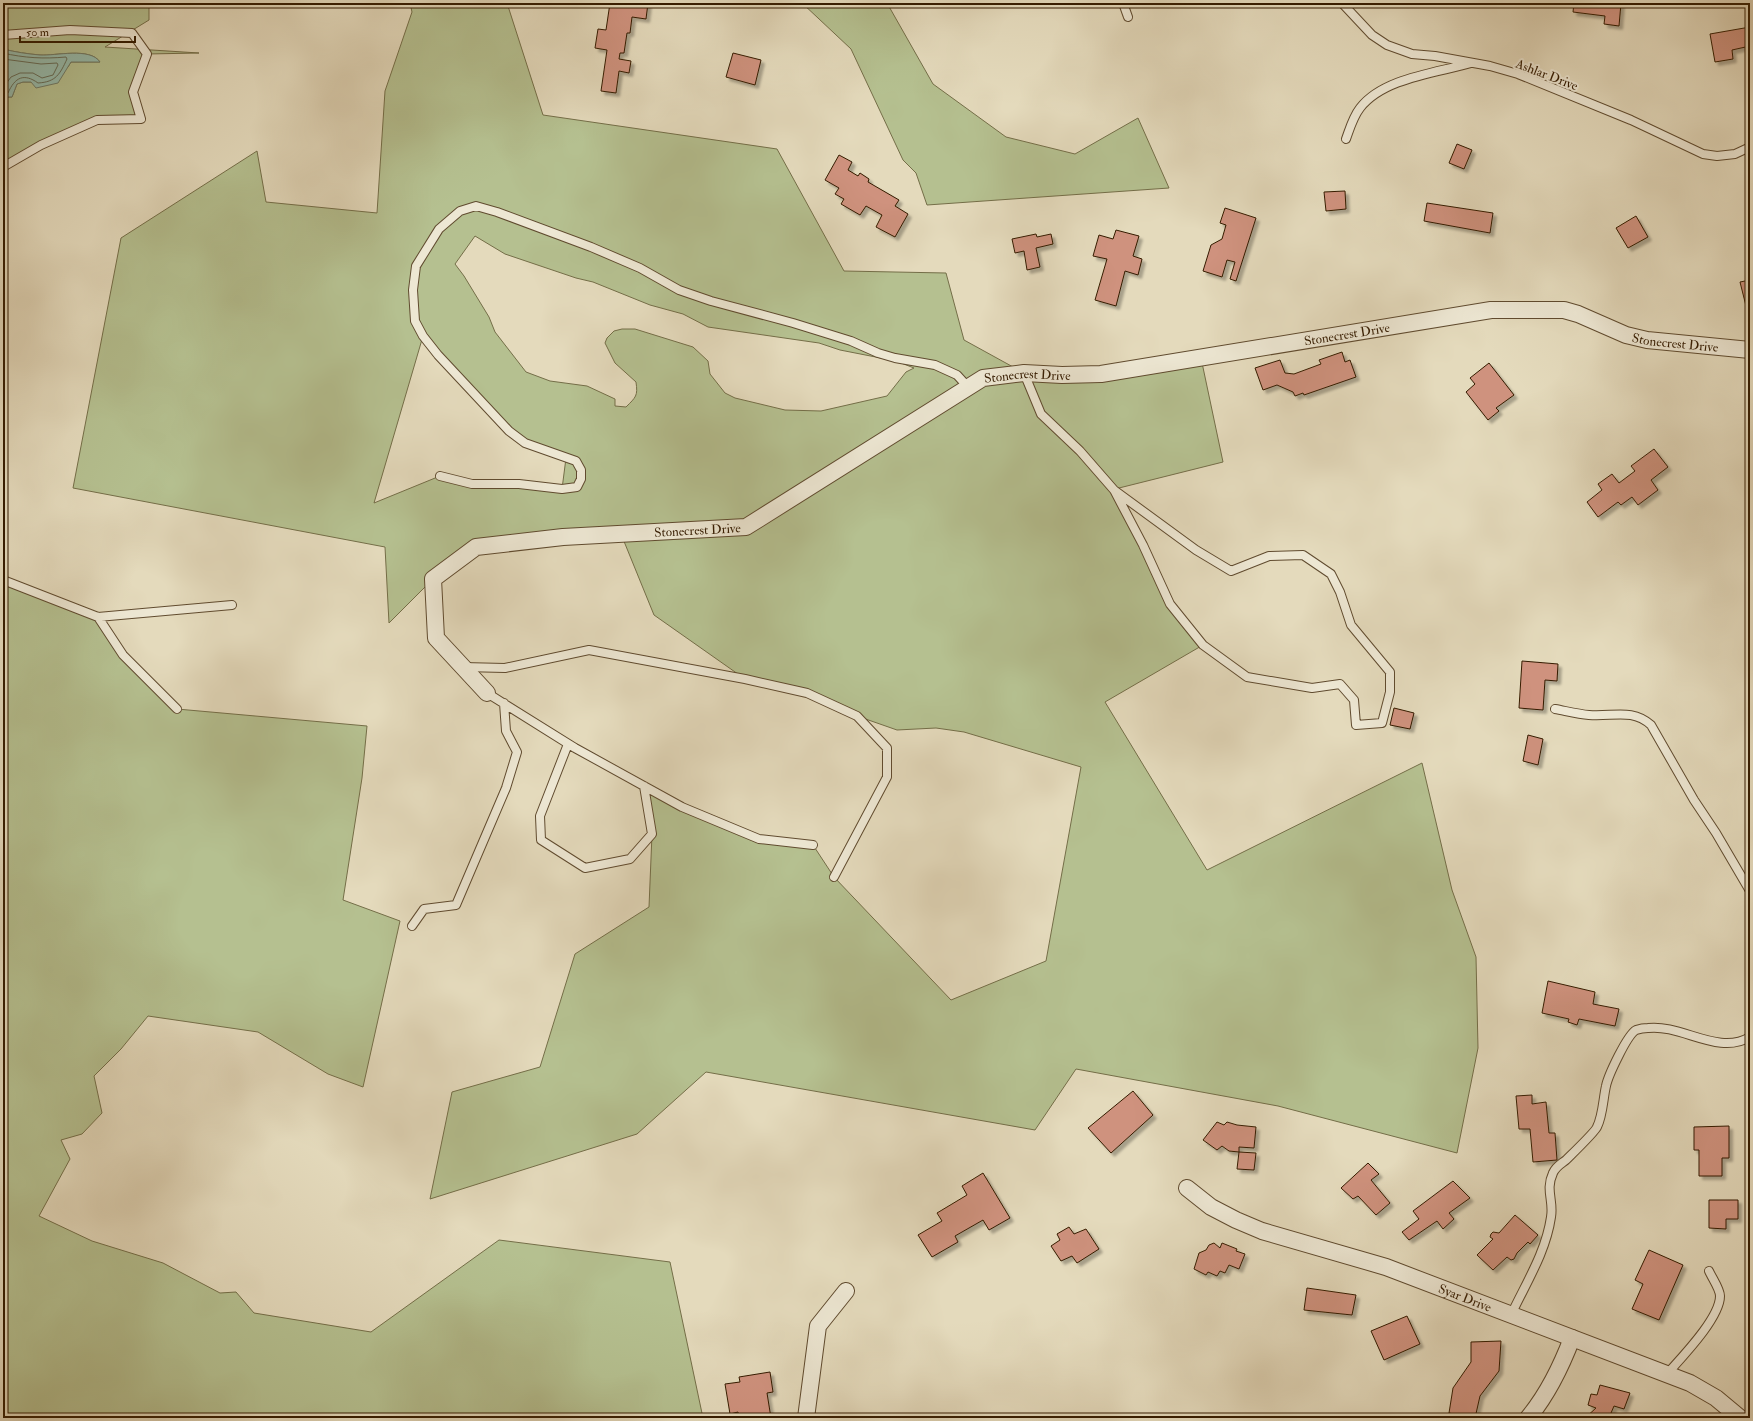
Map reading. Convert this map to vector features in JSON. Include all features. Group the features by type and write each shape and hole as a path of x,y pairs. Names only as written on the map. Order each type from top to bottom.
{"street":[{"name":"Stonecrest Drive","path":"487,693 436,638 433,579 476,547 563,537 746,527 983,378 1024,373 1062,376 1101,374 1491,310 1564,310 1578,314 1626,335 1648,340 1750,350"},
{"name":"Syar Drive","path":"1187,1188 1211,1207 1262,1231 1386,1267 1690,1383 1716,1398 1740,1418"},
{"path":"806,1418 818,1326 846,1291"},
{"path":"1528,1418 1539,1405 1560,1369 1572,1338"}],"lane":[{"path":"1123,3 1128,16"},
{"name":"Ashlar Drive","path":"1342,3 1372,35 1387,45 1412,54 1490,66 1518,74 1631,120 1703,154 1717,156 1735,154 1750,147"},
{"path":"3,35 70,30 132,33 146,54 133,92 140,119 97,120 41,145 3,167"},
{"path":"1346,139 1353,120 1360,108 1373,95 1387,87 1415,78 1474,63"},
{"path":"440,476 472,484 519,484 562,490 577,487 581,479 581,470 576,461 525,443 509,431 438,355 423,336 415,321 413,290 416,266 439,229 460,210 476,206 497,212 592,247 640,268 679,290 711,302 793,323 851,341 878,353 935,365 957,375 968,387"},
{"path":"1024,373 1041,414 1080,451 1114,490 1196,550 1231,571 1269,556 1303,555 1331,574 1340,592 1351,625 1390,672 1390,692 1382,723 1356,725 1354,700 1340,684 1312,688 1246,677 1203,645 1170,604 1143,545 1114,490"},
{"path":"3,580 98,617 232,605"},
{"path":"98,617 123,655 177,709"},
{"path":"462,667 505,668 589,650 807,693 857,716 887,748 887,777 834,877"},
{"path":"487,693 568,744 682,807 758,839 813,846"},
{"path":"412,926 424,909 456,905 506,788 517,752 506,731 504,704"},
{"path":"1555,709 1589,715 1631,714 1643,718 1651,725 1694,800 1716,833 1750,891"},
{"path":"568,744 540,816 541,840 585,868 630,859 652,834 644,786"},
{"path":"1511,1315 1531,1276 1547,1233 1552,1216 1549,1186 1554,1172 1597,1127 1606,1084 1626,1042 1632,1034 1636,1030 1643,1028 1657,1027 1724,1044 1744,1041 1750,1037"},
{"path":"1667,1374 1700,1336 1719,1305 1720,1295 1709,1271"}],"shaded area":[{"path":"3,3 149,3 149,20 105,47 199,53 147,54 133,92 141,119 97,120 3,167 3,97 12,97 17,84 31,82 68,67 71,62 100,62 95,57 81,53 40,55 3,49"},
{"path":"410,3 507,3 543,115 777,149 844,271 946,273 964,340 1024,373 1201,358 1223,462 1115,489 1170,604 1203,645 1105,702 1207,870 1422,763 1452,890 1476,957 1478,1048 1457,1153 1278,1106 1076,1069 1035,1130 706,1072 637,1134 430,1199 452,1092 540,1067 575,954 649,907 652,834 644,786 758,839 813,845 834,877 951,1000 1046,961 1081,767 964,732 936,728 897,730 857,716 807,693 745,679 654,615 621,534 476,547 433,579 389,623 385,547 73,488 121,238 257,151 266,202 377,213 385,91 412,12","holes":["475,236 505,254 576,278 593,282 650,305 683,314 708,327 819,343 840,350 896,361 914,368 906,372 887,396 821,411 785,410 735,398 725,393 710,374 708,361 693,347 635,329 622,329 614,331 607,338 605,343 615,363 636,382 637,390 634,398 626,407 615,406 615,399 587,386 550,381 526,372 495,332 489,317 455,264","423,336 525,443 566,458 562,489 472,484 440,476 374,503"]},
{"path":"802,3 887,3 933,84 1006,137 1075,154 1138,118 1169,188 927,205 916,173 903,160 851,49"},
{"path":"3,580 98,617 123,655 177,709 367,726 362,778 343,900 400,921 363,1087 328,1074 258,1032 148,1016 121,1049 94,1076 102,1113 82,1134 61,1140 70,1159 39,1216 92,1241 163,1263 220,1293 236,1292 254,1313 371,1332 499,1240 670,1262 703,1418 3,1418"}],"water":[{"path":"3,49 40,55 81,53 95,57 100,62 71,62 58,83 36,88 31,82 23,82 17,84 12,97 3,97"}],"building":[{"path":"610,3 648,3 646,19 632,17 630,33 627,33 624,53 620,53 619,59 631,61 629,73 619,71 616,93 601,91 607,50 595,48 598,29 606,30"},
{"path":"1574,3 1621,3 1619,26 1604,24 1605,16 1573,12"},
{"path":"1750,27 1750,46 1732,50 1733,59 1715,62 1710,34"},
{"path":"733,53 761,60 755,85 726,77"},
{"path":"1457,144 1472,150 1464,169 1449,163"},
{"path":"839,155 852,162 848,170 858,176 860,173 869,179 868,182 899,200 895,206 908,214 895,237 876,227 882,215 866,206 860,215 841,204 844,199 835,194 839,188 825,180"},
{"path":"1345,191 1346,209 1326,211 1324,192"},
{"path":"1427,203 1493,213 1490,233 1424,221"},
{"path":"1225,208 1256,218 1236,281 1230,279 1235,262 1227,260 1222,277 1203,271 1211,245 1222,239 1226,225 1220,223"},
{"path":"1636,216 1648,237 1628,248 1616,228"},
{"path":"1116,230 1139,236 1133,256 1142,259 1138,275 1125,271 1116,306 1095,300 1107,259 1093,256 1099,235 1113,239"},
{"path":"1036,234 1037,237 1051,234 1053,244 1036,248 1040,267 1027,270 1024,251 1015,253 1012,239"},
{"path":"1750,280 1750,313 1748,314 1740,282"},
{"path":"1342,352 1345,362 1350,360 1356,377 1304,395 1303,393 1295,396 1293,392 1277,385 1263,390 1255,368 1280,360 1285,373 1294,374 1321,364 1319,360"},
{"path":"1489,363 1514,395 1496,408 1499,411 1488,420 1466,392 1475,384 1470,378"},
{"path":"1654,449 1668,467 1651,480 1658,490 1638,505 1632,497 1621,505 1618,502 1598,517 1587,502 1602,490 1598,484 1612,474 1619,483 1635,471 1631,466"},
{"path":"1522,661 1558,664 1557,681 1545,680 1543,710 1519,708"},
{"path":"1394,708 1414,713 1410,729 1390,725"},
{"path":"1528,735 1543,739 1538,765 1523,761"},
{"path":"1548,981 1595,992 1593,1004 1619,1009 1615,1026 1579,1019 1577,1025 1568,1022 1569,1019 1542,1013"},
{"path":"1133,1091 1153,1115 1111,1153 1088,1128"},
{"path":"1532,1095 1532,1104 1546,1102 1549,1133 1555,1133 1557,1160 1533,1162 1530,1129 1519,1129 1516,1096"},
{"path":"1217,1122 1224,1125 1227,1122 1237,1125 1256,1127 1254,1148 1239,1147 1239,1152 1229,1151 1222,1146 1217,1150 1203,1140"},
{"path":"1729,1126 1729,1158 1722,1158 1722,1176 1699,1176 1699,1150 1694,1150 1694,1127"},
{"path":"1239,1152 1256,1153 1254,1170 1237,1169"},
{"path":"1368,1163 1379,1174 1371,1180 1390,1203 1376,1215 1358,1196 1353,1199 1341,1188"},
{"path":"983,1173 1010,1218 989,1230 983,1220 955,1236 958,1242 932,1257 918,1235 942,1221 937,1213 967,1195 962,1186"},
{"path":"1453,1181 1470,1198 1449,1213 1454,1219 1443,1229 1437,1221 1409,1240 1402,1232 1419,1219 1413,1211"},
{"path":"1709,1200 1738,1200 1738,1219 1726,1219 1726,1229 1709,1228"},
{"path":"1515,1215 1538,1235 1530,1244 1528,1242 1517,1253 1514,1259 1511,1260 1507,1257 1493,1270 1477,1255 1493,1239 1490,1237 1491,1234 1493,1232 1499,1233"},
{"path":"1069,1227 1074,1234 1086,1229 1099,1249 1077,1263 1072,1256 1061,1261 1051,1246 1060,1240 1057,1234"},
{"path":"1214,1243 1220,1248 1222,1243 1245,1254 1239,1269 1229,1265 1225,1273 1220,1271 1217,1276 1208,1272 1206,1275 1194,1269 1199,1253 1206,1250 1209,1245"},
{"path":"1649,1250 1683,1265 1659,1320 1632,1309 1643,1284 1635,1280"},
{"path":"1307,1288 1356,1295 1352,1315 1304,1310"},
{"path":"1407,1316 1420,1344 1384,1360 1371,1331"},
{"path":"1501,1341 1499,1371 1480,1396 1475,1418 1449,1413 1453,1388 1471,1362 1471,1342"},
{"path":"770,1372 773,1392 767,1393 771,1418 739,1418 738,1412 730,1414 725,1384 740,1382 739,1377"},
{"path":"1600,1385 1630,1393 1624,1409 1614,1406 1611,1413 1617,1418 1585,1418 1596,1408 1588,1405 1591,1394 1597,1395"}]}
